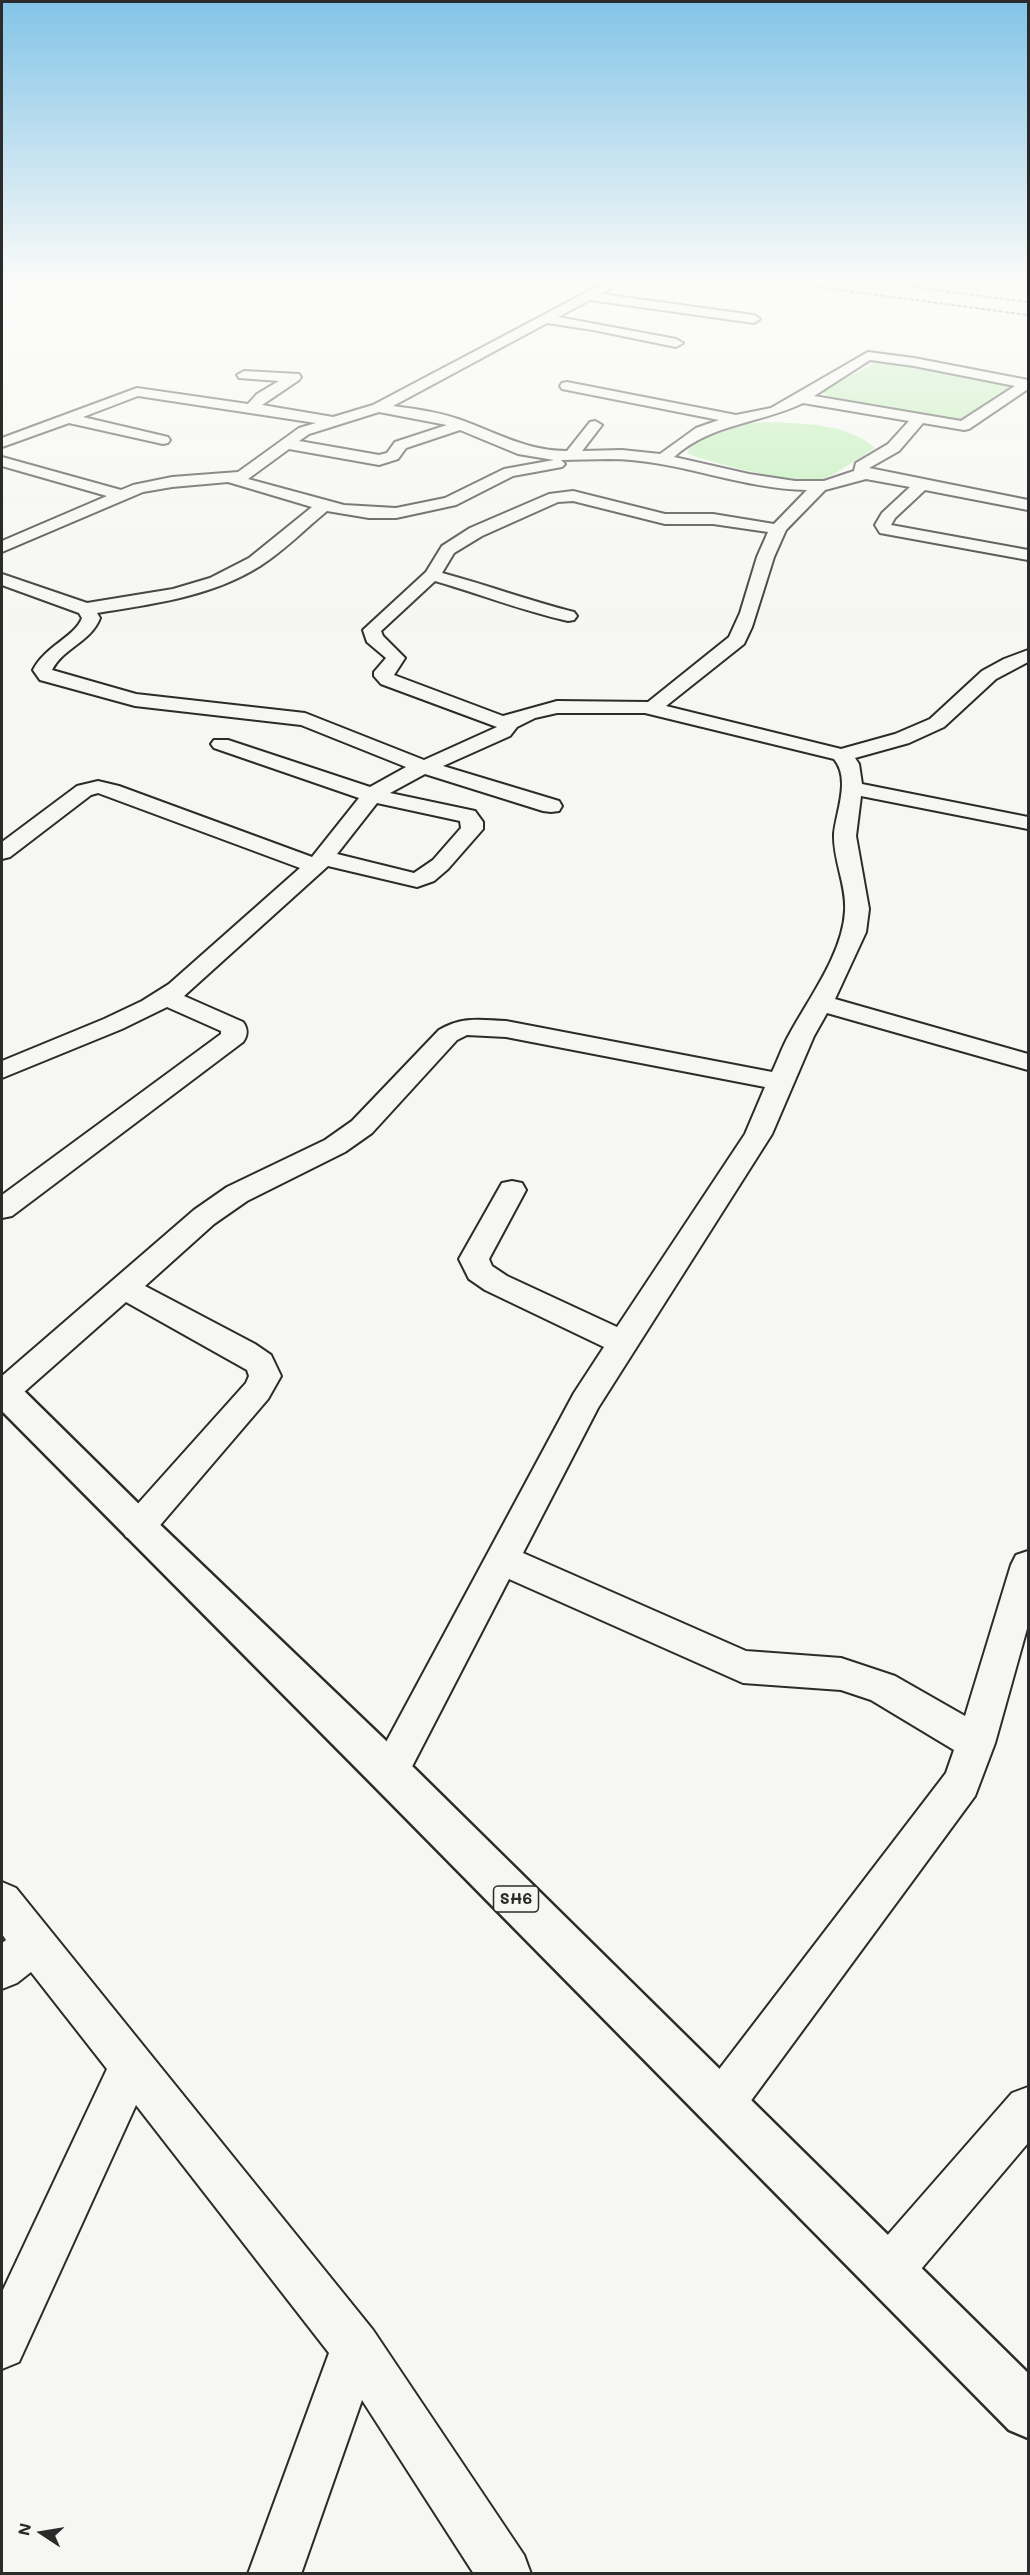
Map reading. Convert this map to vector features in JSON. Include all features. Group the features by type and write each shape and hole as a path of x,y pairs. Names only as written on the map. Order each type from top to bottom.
{"main road":[{"name":"SH6","path":"3,1391 138,1527 389,1772 1029,2411"}],"street":[{"path":"2,443 121,398"},
{"path":"181,398 331,421"},
{"path":"252,408 261,398"},
{"path":"2,547 120,495 158,483 232,478 252,471 304,431 378,408 396,398"},
{"path":"629,398 736,419"},
{"path":"663,459 676,447 701,431 736,419 775,411 801,398"},
{"path":"802,398 964,426 1006,398"},
{"path":"378,408 436,418 460,425 515,448 565,457 624,454 663,459 772,481 820,486 849,476 866,474 1029,505"},
{"path":"68,418 163,440"},
{"path":"866,474 861,470 861,466 894,449 908,437 918,419"},
{"path":"288,444 379,460 393,456 400,445 406,442 460,425"},
{"path":"232,478 324,505 369,513 414,511 459,498 509,472 557,464 595,425"},
{"path":"2,461 120,495"},
{"path":"921,485 888,516 883,525 886,530 1029,555"},
{"path":"652,708 737,639 744,627 756,584 778,529 820,486"},
{"path":"778,529 712,519 665,519 573,496 559,496 476,532 442,557 432,575 372,630 374,638 396,658 384,672 384,676 408,689 506,723 541,710 565,706 652,708 841,755 906,736 938,723 952,713 984,680 999,669 1029,655"},
{"path":"6,585 86,609 169,595 227,576 255,562 324,505"},
{"path":"432,575 504,596 532,608 568,616"},
{"path":"86,609 91,622 50,656 42,670 47,676 135,700 305,719 424,767 550,806"},
{"path":"2,1070 113,1024 178,989 320,862 372,795 424,767 503,732 507,728 506,723"},
{"path":"2,852 84,790 98,788 112,790 320,862 417,880 430,874 441,865 472,829 472,822 467,816 372,795 221,744"},
{"path":"389,1772 585,1402 758,1134 801,1036 821,1003 854,932 857,909 845,836 852,788 849,764 841,755"},
{"path":"852,788 1029,823"},
{"path":"2,1209 234,1037 234,1027 165,997"},
{"path":"821,1003 1029,1062"},
{"path":"3,1391 204,1217 237,1194 335,1146 362,1127 448,1035 462,1027 480,1026 506,1029 781,1082"},
{"path":"512,1190 474,1258 480,1272 496,1283 623,1343"},
{"path":"124,1288 244,1352 261,1363 265,1376 257,1391 138,1527"},
{"path":"501,1559 743,1667 841,1674 882,1688 976,1743"},
{"path":"720,2105 961,1783 976,1743 1029,1565"},
{"path":"2,1902 18,1956 132,2064 356,2347 505,2574"},
{"path":"2,2344 132,2064"},
{"path":"888,2271 1029,2109"},
{"path":"274,2574 356,2347"}],"green space":[{"path":"835,398 1005,398 967,422"},
{"path":"770,422 839,429 864,440 875,448 828,477 812,480 755,472 687,453 693,444 712,431 736,425"}]}
